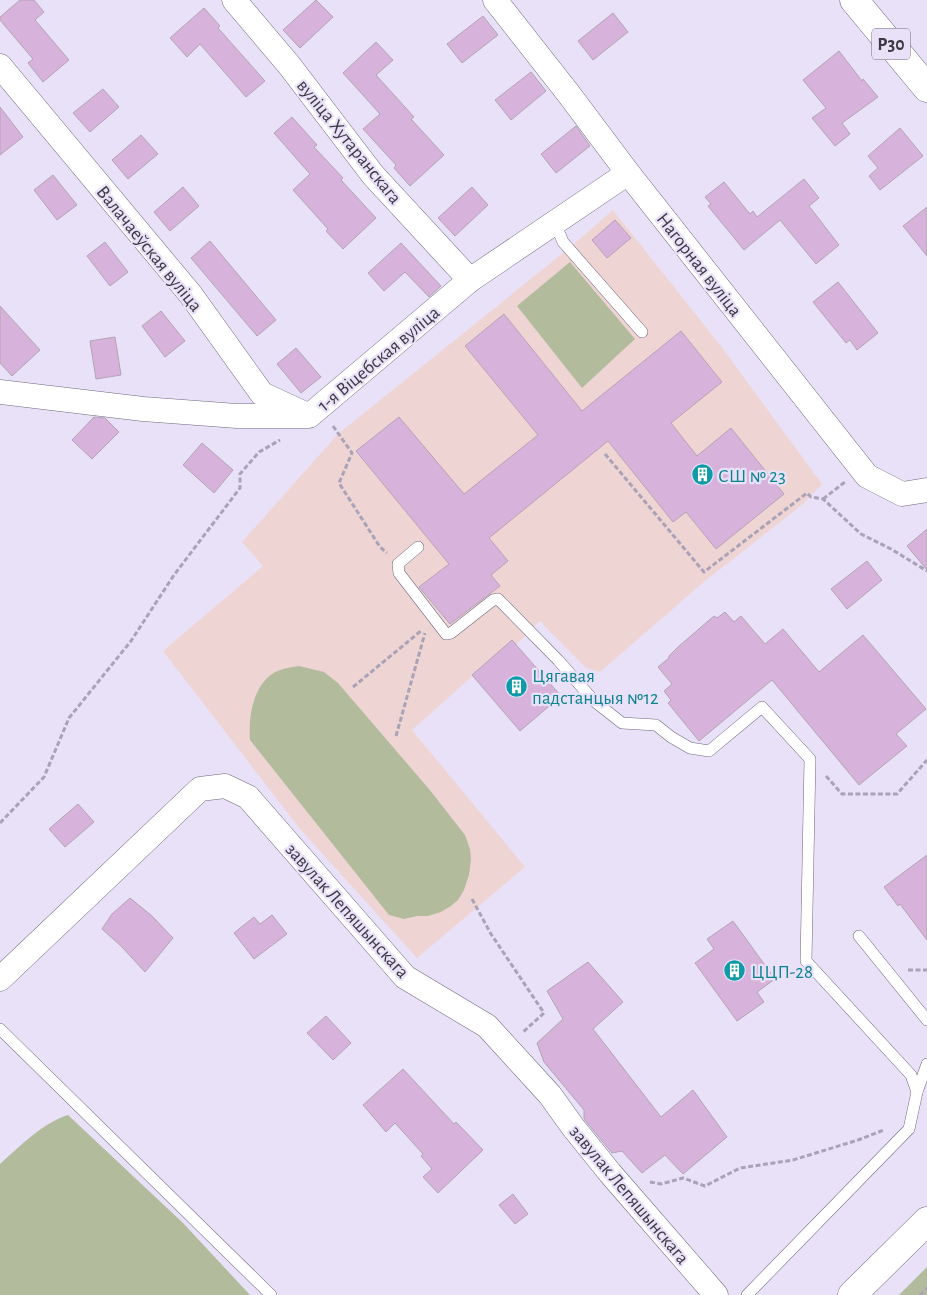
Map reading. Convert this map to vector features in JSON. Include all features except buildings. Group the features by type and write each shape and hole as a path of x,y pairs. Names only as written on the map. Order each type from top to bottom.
{"main road":[{"name":"Р30","path":"854,0 927,88"},
{"path":"852,1295 927,1221"}],"street":[{"name":"вуліца Хутаранскага","path":"234,0 290,64 373,175 470,280"},
{"name":"Нагорная вуліца","path":"495,0 568,93 628,174 867,476 902,494 927,490"},
{"name":"Валачаеўская вуліца","path":"0,66 191,295 262,394 309,416"},
{"name":"1-я Віцебская вуліца","path":"0,392 153,410 237,416 309,416 470,280 628,174"},
{"name":"завулак Лепяшынскага","path":"0,979 200,789 225,786 248,797 405,977 487,1026 550,1095 572,1127 610,1173 716,1295"}],"lane":[{"path":"555,223 563,242 642,332"},
{"path":"418,547 398,564 399,574 446,634 451,633 493,600 498,599 558,660 594,701 622,723 656,725 671,737 690,748 708,750 762,707 810,759 806,961 911,1075 917,1092"},
{"path":"859,936 927,1020"},
{"path":"0,1030 271,1295"},
{"path":"747,1295 909,1129 917,1092 927,1064"}],"path":[{"path":"0,823 44,777 69,718 131,641 174,575 240,488 240,474 259,452 283,439 309,416 332,424 352,453 338,483 380,546 398,564"},
{"path":"605,454 704,572 807,493 811,497 823,499 861,534 891,549 927,571"},
{"path":"353,687 428,625 396,736"},
{"path":"810,759 842,794 897,794 927,760"},
{"path":"472,899 491,934 544,1013 507,1048"},
{"path":"647,1181 661,1184 683,1178 705,1186 740,1168 793,1160 858,1140 912,1118"},
{"path":"920,1295 927,1288"}],"shaded area":[{"path":"613,210 720,345 822,484 803,504 705,581 600,672 586,668 540,621 516,645 512,641 412,730 525,867 417,958 300,829 163,651 263,566 242,542 338,434 568,249"}],"green space":[{"path":"570,262 635,339 582,388 517,306"},
{"path":"299,666 324,672 338,683 429,789 465,835 471,859 469,875 464,890 458,900 451,906 441,912 428,916 404,919 389,915 250,740 251,713 260,687 275,672"},
{"path":"68,1115 183,1223 250,1295 0,1295 0,1164 41,1129"},
{"path":"927,1267 927,1295 899,1295"}],"place":[{"name":"СШ № 23","path":"702,475"},
{"name":"Цягавая падстанцыя №12","path":"516,686"},
{"name":"ЦЦП-28","path":"735,971"}]}
